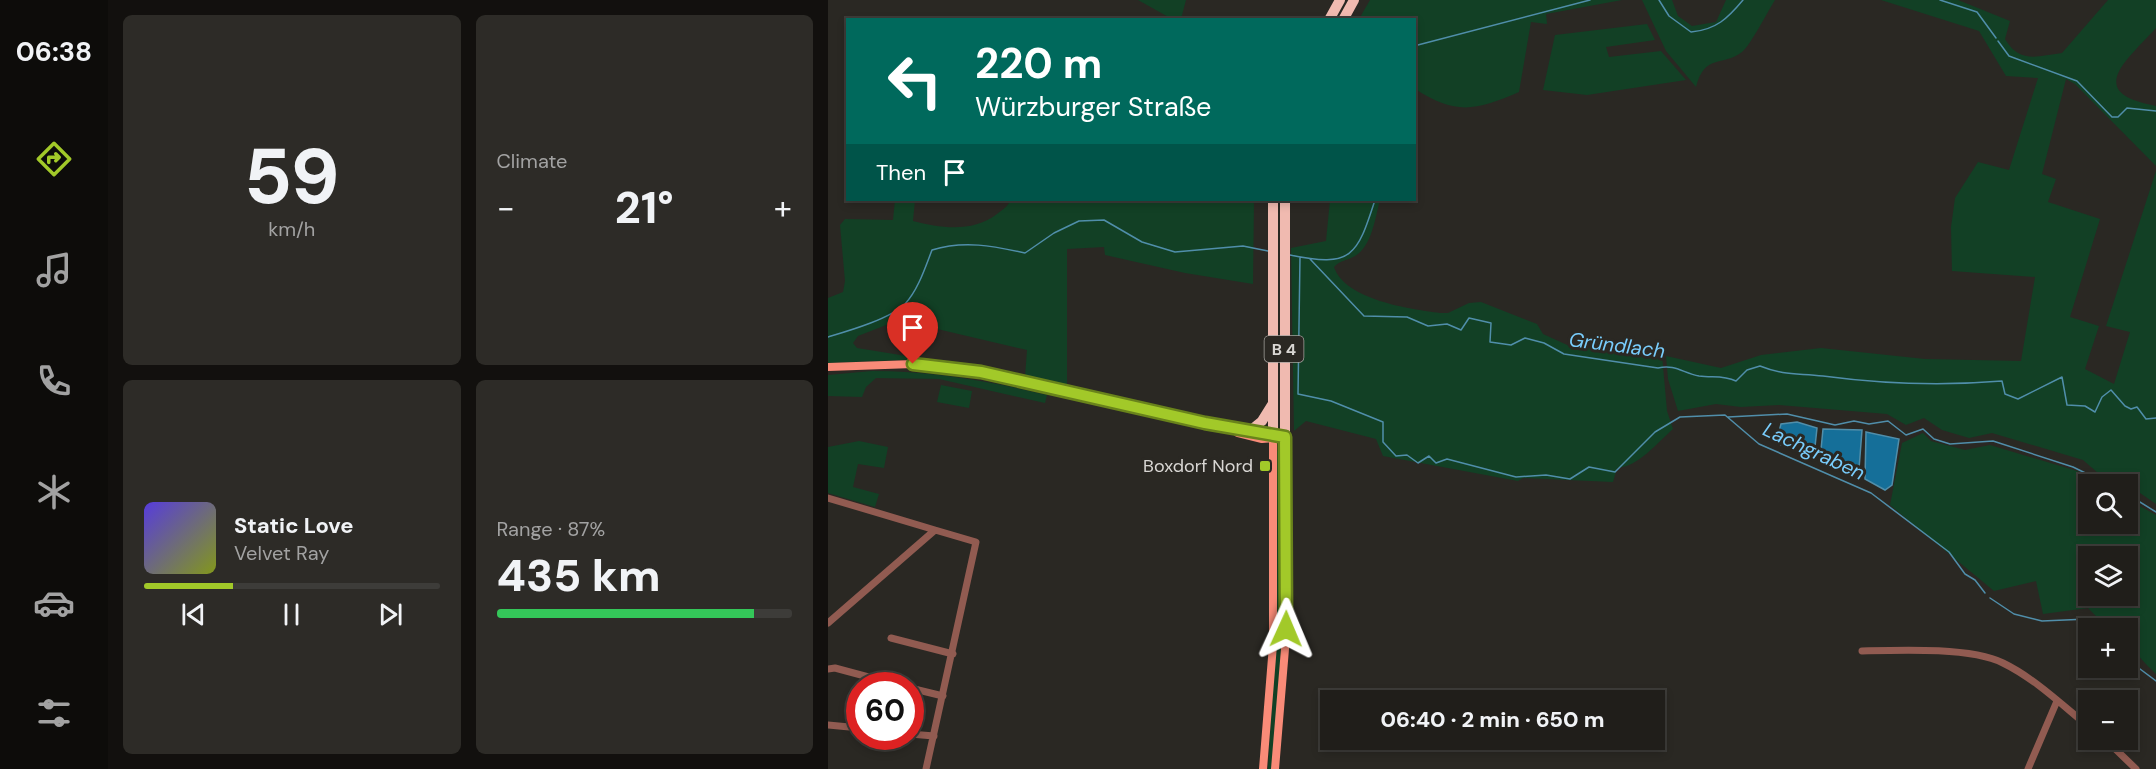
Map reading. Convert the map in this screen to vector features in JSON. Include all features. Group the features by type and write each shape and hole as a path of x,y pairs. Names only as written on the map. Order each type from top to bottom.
{"highway":[{"path":"1330,18 1340,0"},
{"path":"1344,18 1354,0"},
{"name":"B 4","path":"1273,201 1271,259 1273,437"},
{"name":"B 4","path":"1285,201 1283,260 1285,437"},
{"path":"1251,430 1262,421 1273,404"}],"main road":[{"path":"828,367 905,364 953,368 1205,423 1258,438 1285,437"},
{"path":"1205,423 1251,430 1273,437"},
{"name":"B 4","path":"1263,769 1273,655 1273,437"},
{"name":"B 4","path":"1275,769 1286,650 1285,437"}],"street":[{"path":"828,498 976,542 926,769"},
{"path":"828,623 934,530"},
{"path":"891,638 953,654"},
{"path":"1862,651 1902,650 1978,655 1993,659 2028,678 2078,718"},
{"path":"828,669 835,668 850,672"},
{"path":"924,691 943,696"},
{"path":"2028,769 2057,701"},
{"path":"828,725 846,727"},
{"path":"924,735 934,736"},
{"path":"2116,750 2136,769"}],"green space":[{"path":"1138,0 1186,0 1181,18 1170,18"},
{"path":"1370,0 1622,0 1546,14 1547,24 1531,22 1519,92 1490,103 1466,107 1442,103 1416,90 1416,18 1360,18"},
{"path":"1642,0 1672,0 1678,16 1692,26 1716,22 1726,0 1775,0 1742,52 1709,65 1704,69 1696,87 1666,51"},
{"path":"1881,0 1958,0 2010,21 2005,39 2011,47 2023,55 2037,56 2062,53 2108,0 2156,0 2156,28 2124,64 2118,74 2116,84 2121,93 2134,100 2156,106 2156,166 2075,84 2066,79 2042,174 2056,179 2048,202 2100,219 2070,317 2099,326 2085,369 2114,384 2130,332 2106,326 2156,171 2156,504 2138,492 2138,474 2101,474 2083,460 1992,433 1969,438 1942,430 1924,418 1906,425 1887,414 1779,405 1741,407 1716,404 1678,411 1668,379 1666,356 1721,368 1761,355 1821,348 1925,359 2021,361 2035,277 1952,271 1951,227 1955,198 1978,162 2009,170 2038,78 2006,76 1979,31"},
{"path":"1647,24 1655,40 1606,47 1609,57 1661,51 1686,80 1587,95 1543,90 1555,35"},
{"path":"895,201 915,201 913,221 934,226 956,227 987,220 1005,208 1010,201 1254,201 1253,284 1185,273 1105,255 1104,247 1067,249 1067,386 1025,377 1027,350 899,320 858,336 853,343 857,348 925,359 828,363 828,298 843,292 845,281 840,225 845,219 893,220"},
{"path":"1330,201 1380,201 1372,231 1365,246 1355,256 1334,267 1340,278 1351,288 1380,301 1440,313 1448,313 1469,303 1481,302 1537,324 1543,334 1576,349 1618,346 1662,355 1667,411 1673,429 1640,459 1625,467 1617,468 1613,482 1523,478 1518,481 1383,456 1376,439 1306,421 1294,431 1291,248 1326,241"},
{"path":"872,371 960,378 1047,395 1045,403 939,379 876,378 866,387 862,397 828,396 828,375"},
{"path":"941,385 972,391 969,408 937,402"},
{"path":"1923,433 1931,441 1965,450 1990,445 2082,474 2078,474 2078,534 2138,534 2138,505 2156,515 2156,674 2138,654 2138,618 2097,617 2088,608 2043,614 2036,581 1994,591 1890,505 1902,443"},
{"path":"859,441 888,447 884,468 858,464 853,487 879,494 875,507 828,493 828,447"},
{"path":"1276,451 1278,451 1282,639 1272,769 1268,769 1276,639"}],"water":[{"path":"1797,422 1817,428 1814,456 1776,443 1781,424"},
{"path":"1823,429 1862,430 1859,469 1853,474 1820,460"},
{"path":"1866,432 1899,439 1892,485 1885,490 1865,479"}],"waterway":[{"path":"1416,45 1590,0"},
{"path":"1659,0 1669,16 1691,32 1708,29 1721,22 1743,0"},
{"path":"1940,0 1977,12 1996,38"},
{"path":"1998,41 2009,56 2077,81 2112,117 2118,117 2127,108 2156,111"},
{"path":"1290,255 1327,260 1349,253 1363,234 1375,201"},
{"name":"Gründlach","path":"828,337 868,324 889,315 905,304 914,292 932,250 944,247 978,245 1025,253 1054,233 1079,221 1104,220 1142,242 1175,252 1243,246 1268,251"},
{"name":"Lachgraben","path":"1300,257 1298,394 1331,401 1383,422 1383,442 1396,456 1407,455 1418,463 1429,456 1436,463 1447,459 1516,477 1546,475 1570,479 1589,467 1615,472 1655,432 1680,417 1725,415 1759,444 1871,493 1949,552 1965,574 1975,580 1985,593"},
{"name":"Gründlach","path":"1310,259 1364,316 1407,317 1428,326 1447,324 1461,330 1469,318 1491,323 1490,342 1511,345 1525,338 1544,343 1564,354 1658,368 1669,367 1699,376 1722,377 1736,381 1747,370 1760,366 1784,373 1868,381 1935,384 2002,381 2005,394 2018,399 2062,377 2067,405 2085,406 2095,412 2102,397 2111,390 2125,406 2131,409 2137,407 2146,419 2156,418"},
{"path":"1728,417 1787,414 1835,425 1854,421 1869,424 1888,421 1906,435 1923,429 1934,439 1950,444 1993,441 2073,467 2087,474"},
{"path":"2138,501 2156,512"},
{"name":"Lachgraben","path":"1990,598 2014,614 2042,621 2078,619"},
{"name":"Lachgraben","path":"2138,668 2156,681"}],"place":[{"name":"Boxdorf Nord","path":"1265,466"}],"route":[{"path":"913,364 981,372 1205,423 1262,432 1273,437 1285,437 1286,629"}]}
